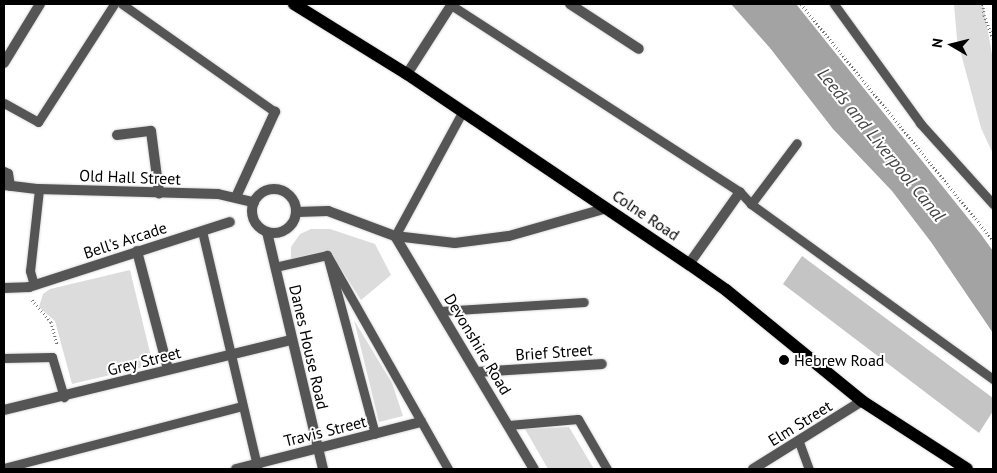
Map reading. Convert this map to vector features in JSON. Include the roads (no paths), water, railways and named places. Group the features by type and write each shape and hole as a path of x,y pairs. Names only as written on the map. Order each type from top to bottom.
{"main road":[{"name":"Colne Road","path":"294,4 408,74 689,264 726,290 862,402 967,469"}],"street":[{"path":"4,63 40,4"},
{"path":"408,74 452,4"},
{"path":"570,4 639,49"},
{"path":"236,197 275,112"},
{"path":"116,135 151,131 159,193"},
{"name":"Old Hall Street","path":"7,186 39,189 218,194 254,202"},
{"path":"266,190 283,190 290,196 297,212 288,228 278,233 268,232 256,222 253,212 254,202 266,190"},
{"path":"689,264 740,192"},
{"path":"297,212 328,211 395,236 455,243 509,236 607,208"},
{"name":"Bell's Arcade","path":"4,288 31,286 230,222"},
{"name":"Danes House Road","path":"268,232 291,340 323,469"},
{"name":"Devonshire Road","path":"395,236 478,372 534,469"},
{"path":"137,251 168,369"},
{"name":"Grey Street","path":"4,410 64,397 168,369 291,340"},
{"name":"Brief Street","path":"478,372 602,364"},
{"name":"Elm Street","path":"753,469 862,402"},
{"name":"Travis Street","path":"236,469 257,466 317,448 421,422"}],"lane":[{"path":"4,103 38,122 114,4"},
{"path":"122,4 275,112"},
{"path":"452,4 740,192 751,204 993,379"},
{"path":"834,4 920,123 993,204"},
{"path":"395,236 464,112"},
{"path":"751,204 797,143"},
{"path":"4,171 8,172 7,186"},
{"path":"31,286 30,271 39,189"},
{"path":"202,231 257,466"},
{"path":"275,267 327,255"},
{"path":"327,255 448,469"},
{"path":"327,255 375,434"},
{"path":"441,311 584,302"},
{"path":"4,358 52,357 64,397"},
{"path":"4,468 242,406"},
{"path":"509,425 578,419 607,469"},
{"path":"799,442 809,469"}],"water":[{"name":"Leeds and Liverpool Canal","path":"731,4 796,4 980,233 993,251 993,333 931,242 892,191 833,129 770,48"}],"place":[{"name":"Hebrew Road","path":"784,360"}]}
